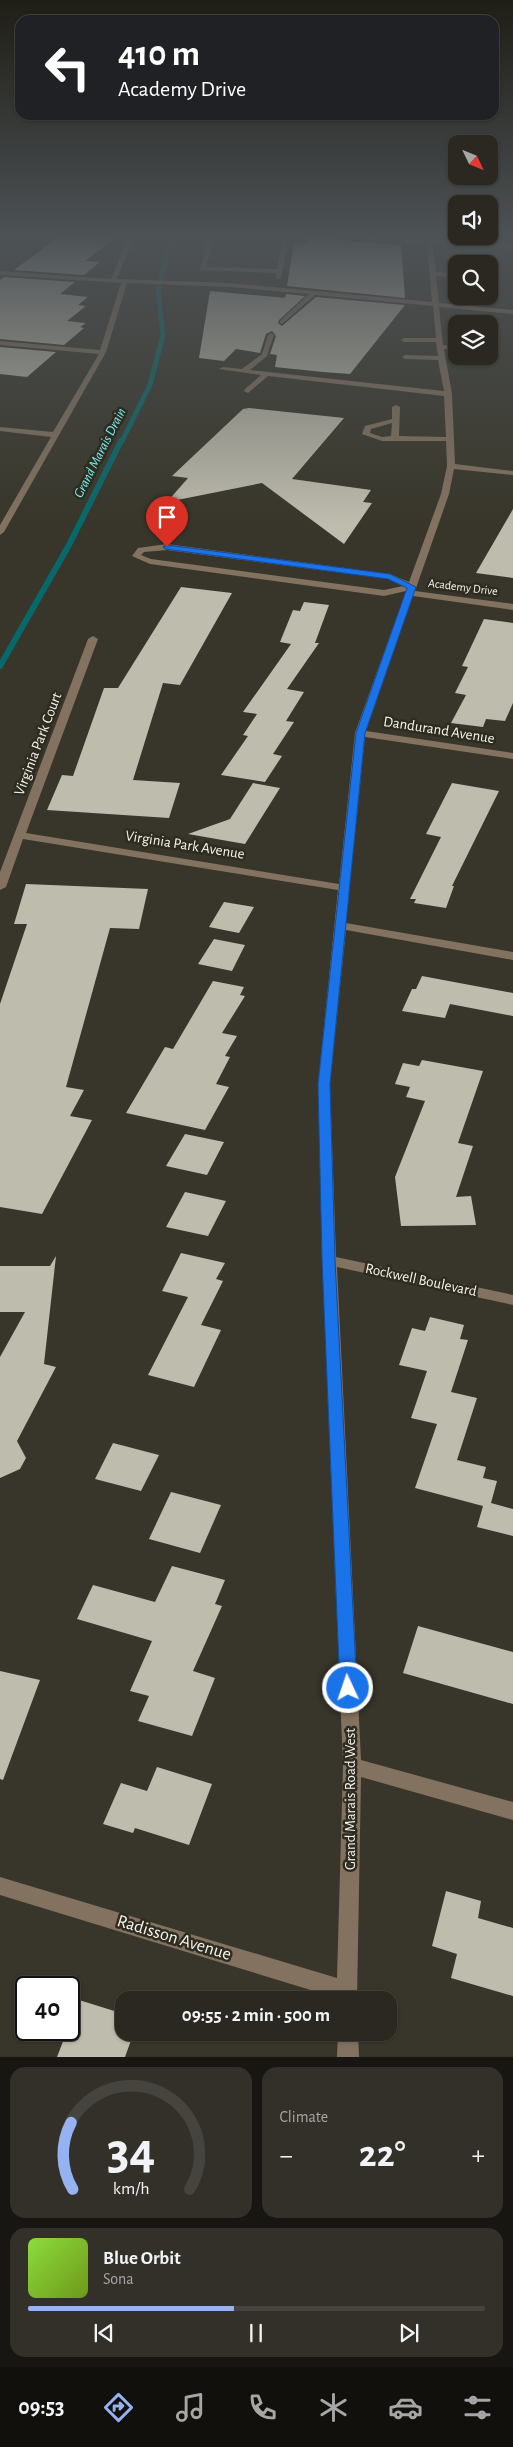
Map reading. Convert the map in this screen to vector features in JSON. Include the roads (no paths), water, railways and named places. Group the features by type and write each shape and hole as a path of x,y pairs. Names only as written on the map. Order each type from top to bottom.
{"street":[{"path":"0,532 103,352 109,333"},
{"name":"Grand Marais Road West","path":"347,1991 352,1766 328,1260 324,1084 360,733 445,494 451,466 448,394 440,333"},
{"path":"243,372 265,354 271,335"},
{"path":"404,340 448,345"},
{"path":"0,343 103,352"},
{"path":"405,357 442,358"},
{"path":"223,370 448,394"},
{"path":"248,391 266,374"},
{"path":"395,438 396,407"},
{"path":"396,420 368,428 366,434 382,439 450,440"},
{"path":"0,428 57,435"},
{"path":"451,466 513,473"},
{"name":"Academy Drive","path":"411,590 390,577 167,547 141,550 136,556 150,561 384,593 411,590 513,607"},
{"name":"Virginia Park Court","path":"0,887 93,639"},
{"name":"Dandurand Avenue","path":"360,733 513,756"},
{"name":"Virginia Park Avenue","path":"19,835 345,888"},
{"path":"341,926 513,956"},
{"name":"Rockwell Boulevard","path":"328,1260 513,1300"},
{"path":"352,1766 513,1811"},
{"name":"Radisson Avenue","path":"0,1886 334,1991"},
{"path":"348,2041 348,2057"}],"waterway":[{"name":"Grand Marais Drain","path":"121,443 150,385 163,333"},
{"name":"Grand Marais Drain","path":"0,666 69,545 121,441"}]}
